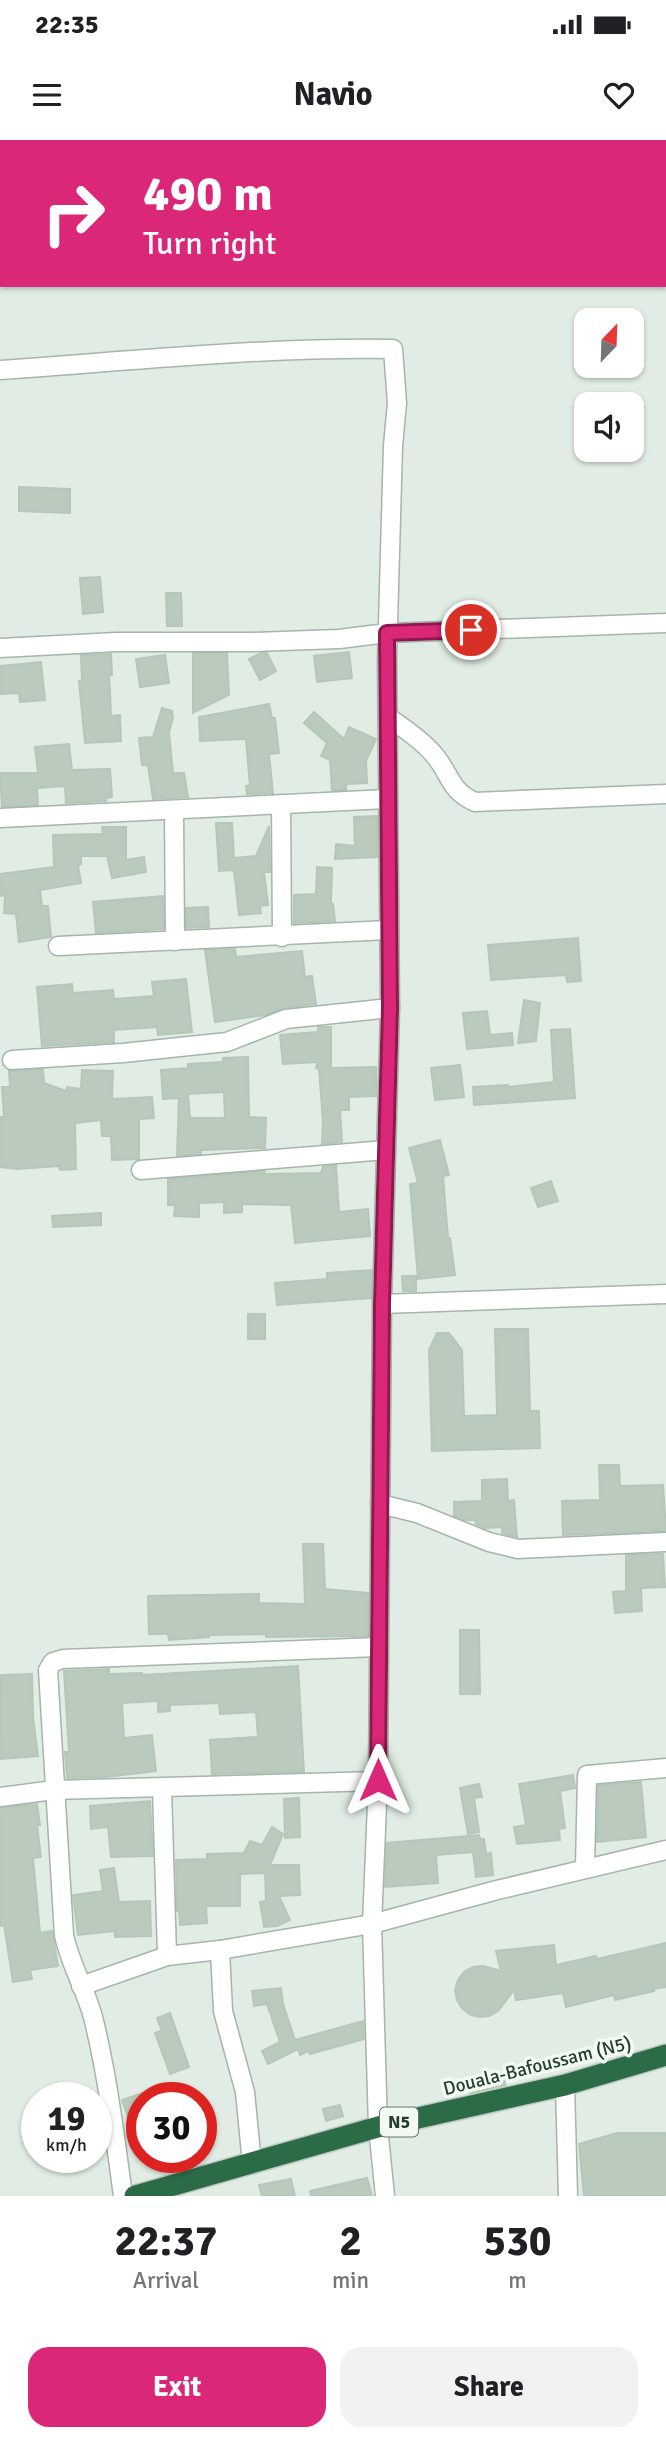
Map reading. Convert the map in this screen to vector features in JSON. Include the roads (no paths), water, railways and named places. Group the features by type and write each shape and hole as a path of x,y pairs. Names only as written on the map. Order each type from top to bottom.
{"highway":[{"name":"Douala-Bafoussam (N5)","path":"135,2196 378,2127 565,2085 666,2055"}],"street":[{"path":"0,370 230,352 393,349 397,403 393,446 387,633 390,1008 382,1304 378,1780 372,1924 378,2127 385,2196"},
{"path":"0,648 116,642 327,639 387,633 666,623"},
{"path":"388,717 407,730 435,756 461,796 475,802 666,794"},
{"path":"0,818 387,799"},
{"path":"281,805 282,937"},
{"path":"174,811 175,941"},
{"path":"58,946 388,930"},
{"path":"12,1060 123,1053 227,1042 286,1019 390,1008"},
{"path":"141,1170 386,1150"},
{"path":"382,1304 666,1294"},
{"path":"380,1504 417,1513 489,1542 518,1549 666,1542"},
{"path":"123,2196 108,2089 93,2020 64,1935 48,1670 53,1662 62,1659 378,1647"},
{"path":"585,1868 587,1774 666,1768"},
{"path":"0,1797 54,1790 378,1780"},
{"path":"162,1788 167,1956"},
{"path":"81,1986 167,1956 220,1950 372,1924 585,1868 666,1850"},
{"path":"220,1950 223,2011 245,2092 252,2164"},
{"path":"565,2085 568,2196"}]}
